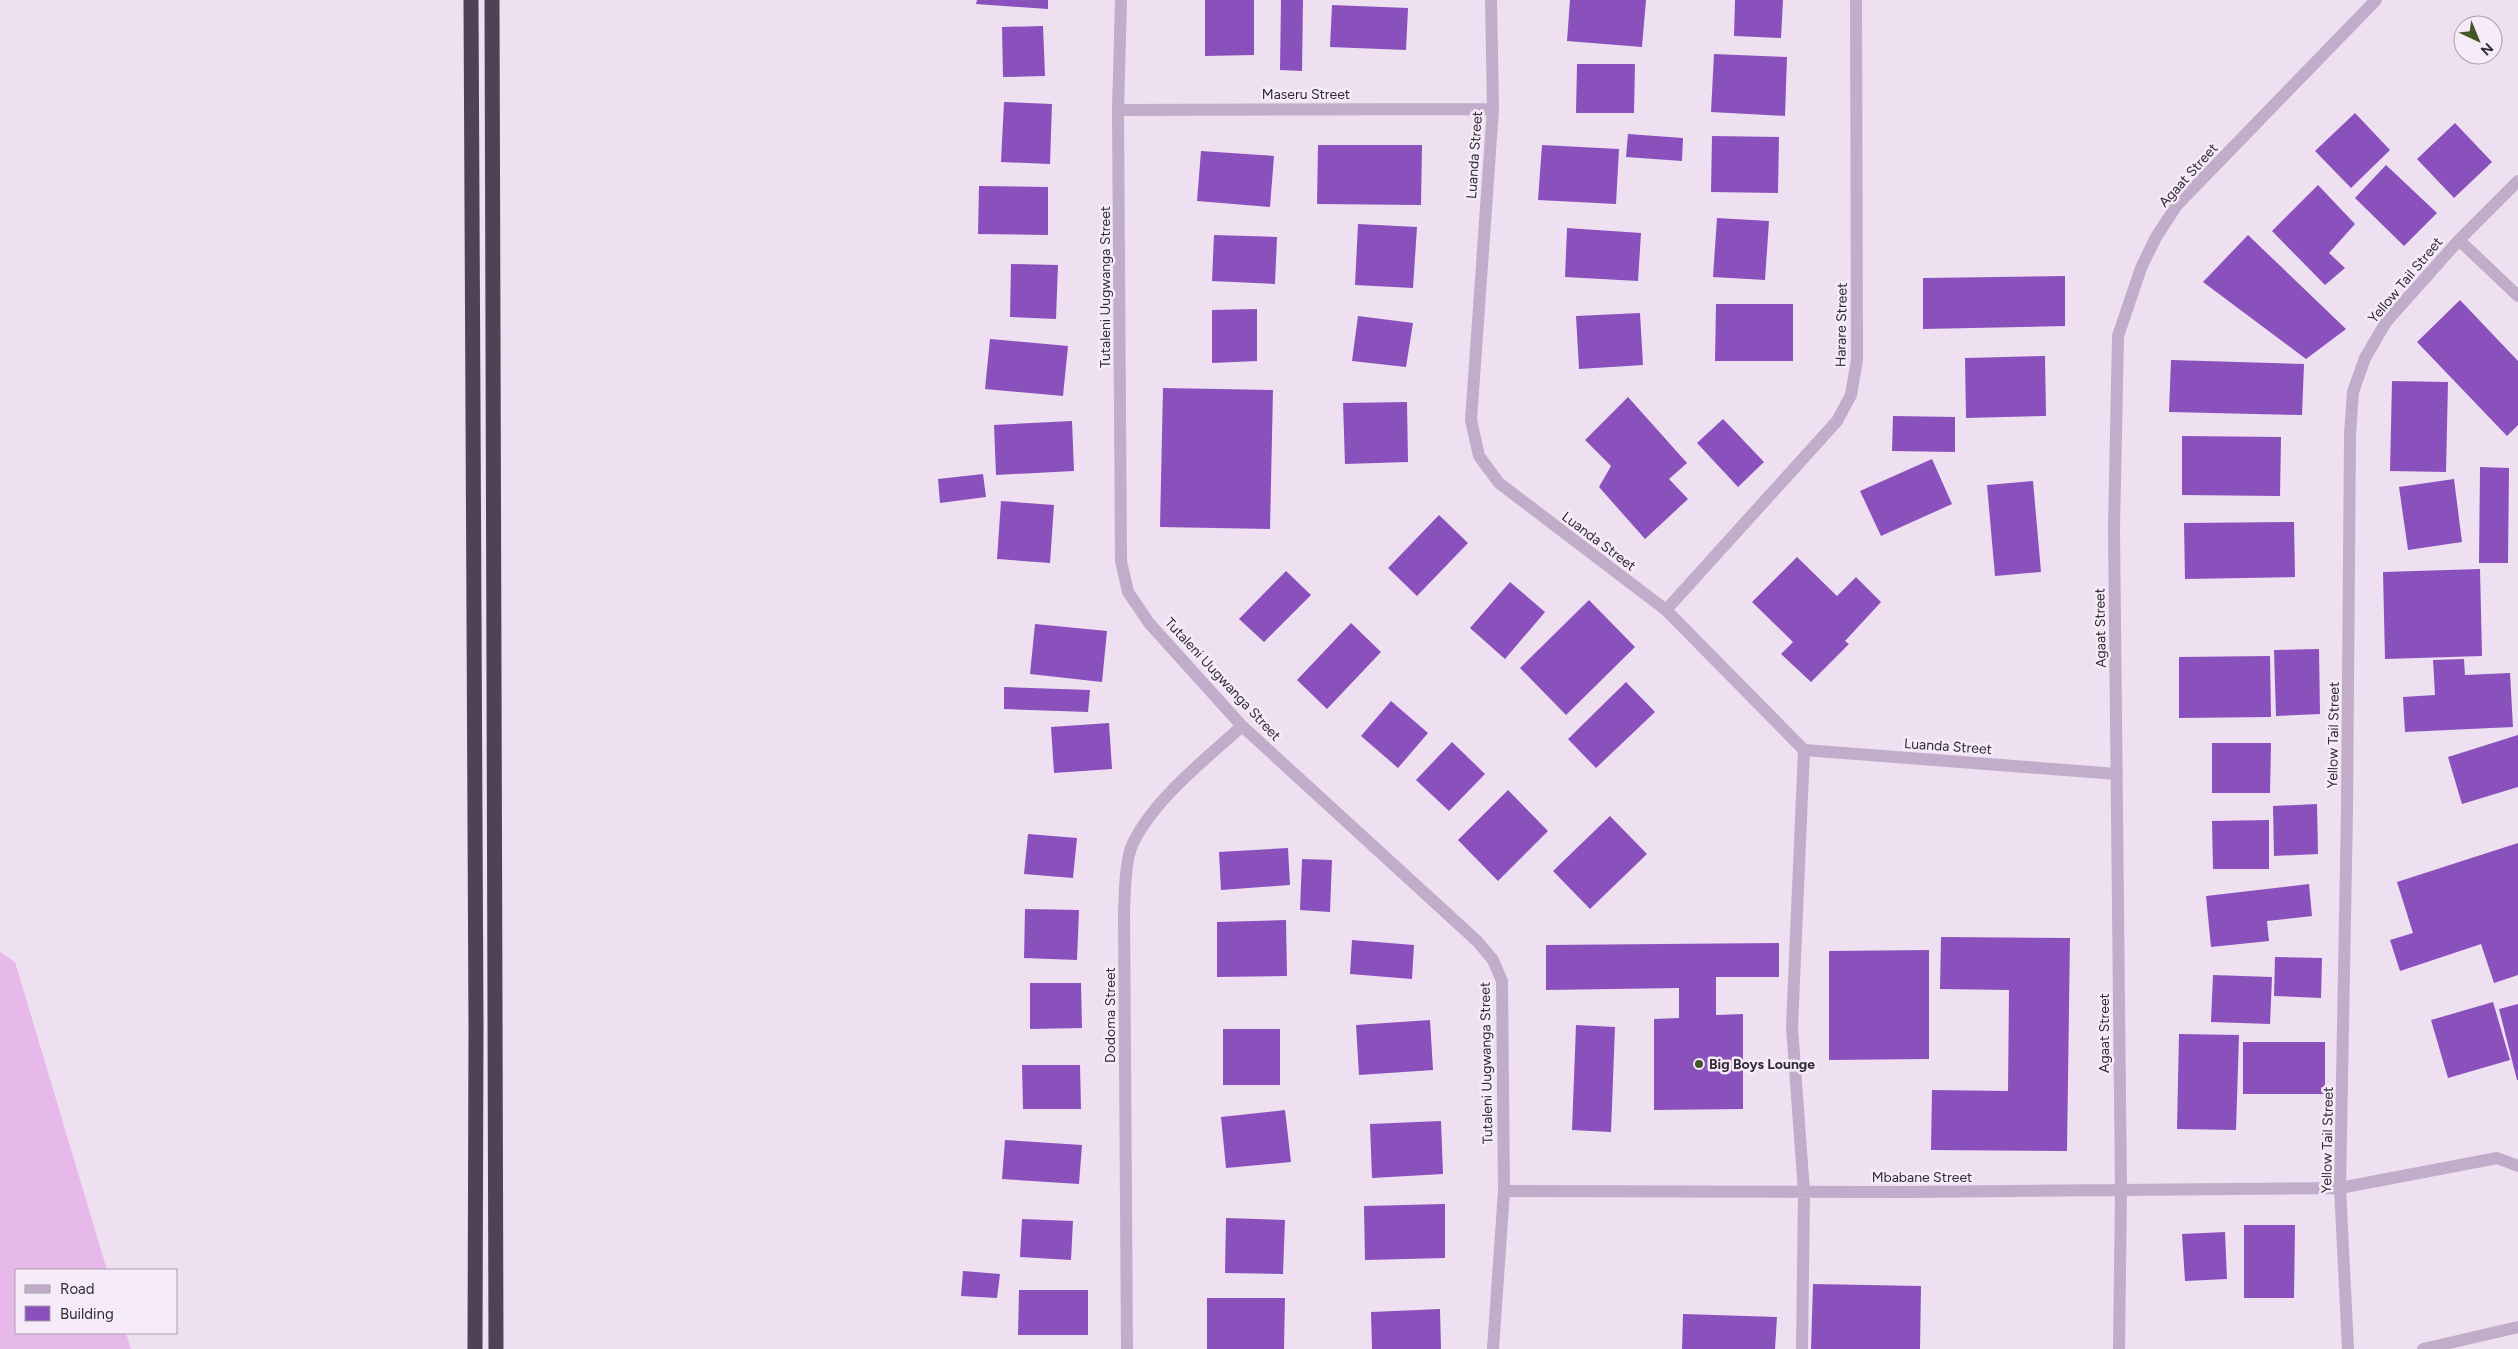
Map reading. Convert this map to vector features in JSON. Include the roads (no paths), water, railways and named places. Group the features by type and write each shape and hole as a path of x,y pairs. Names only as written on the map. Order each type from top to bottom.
{"highway":[{"path":"471,0 476,1017 475,1349"},
{"path":"492,0 496,1349"}],"street":[{"name":"Tutaleni Uugwanga Street","path":"1121,0 1118,110 1121,561 1128,592 1149,623 1242,726 1453,917 1493,960 1502,980 1504,1190 1494,1349"},
{"name":"Luanda Street","path":"1491,0 1493,109 1471,420 1479,456 1499,483 1666,610 1804,750 2117,774"},
{"name":"Harare Street","path":"1666,610 1836,420 1851,395 1858,360 1856,0"},
{"name":"Agaat Street","path":"2119,1349 2120,1191 2114,529 2118,336 2141,268 2156,237 2177,205 2376,0"},
{"name":"Maseru Street","path":"1118,110 1493,109"},
{"name":"Yellow Tail Street","path":"2348,1349 2340,1188 2350,435 2353,392 2365,358 2386,322 2459,240 2518,181"},
{"path":"2459,240 2518,296"},
{"name":"Dodoma Street","path":"1127,1349 1124,911 1132,844 1149,818 1168,796 1242,726"},
{"path":"1802,1349 1804,1192 1792,1027 1804,750"},
{"name":"Mbabane Street","path":"1504,1190 1804,1192 2340,1188 2497,1158 2518,1166"},
{"path":"2423,1349 2518,1327"}],"place":[{"name":"Big Boys Lounge","path":"1699,1064"}]}
